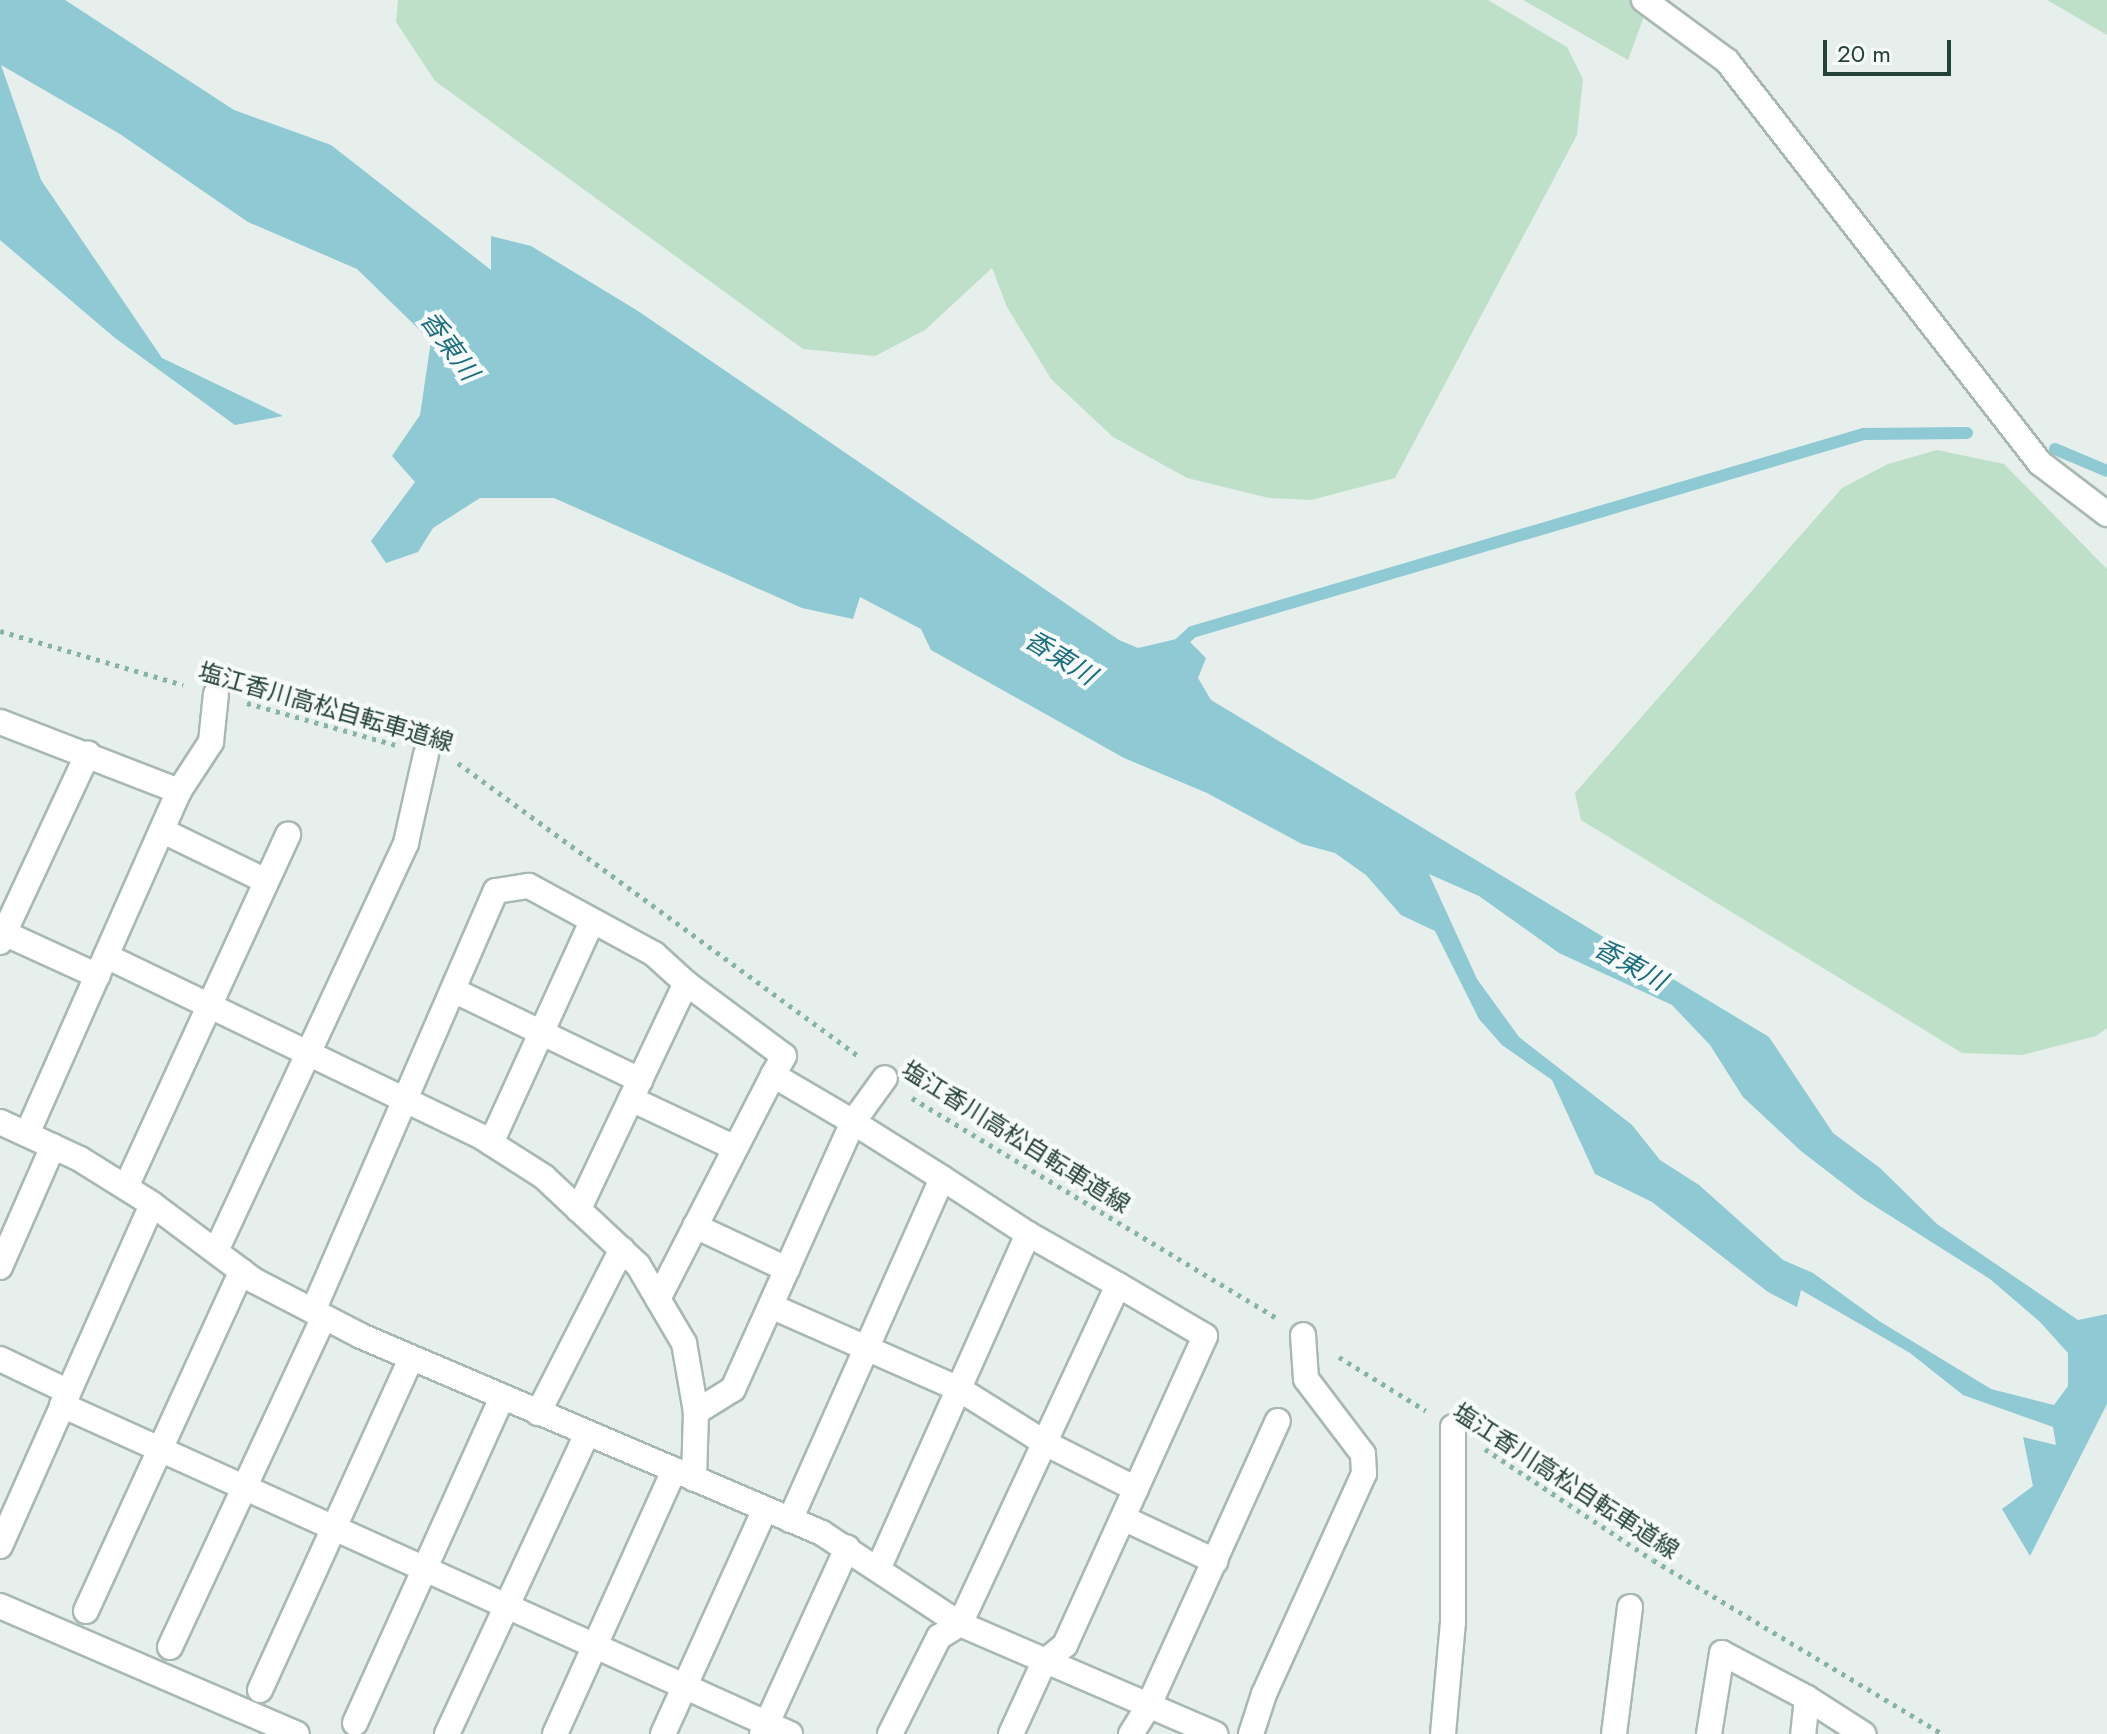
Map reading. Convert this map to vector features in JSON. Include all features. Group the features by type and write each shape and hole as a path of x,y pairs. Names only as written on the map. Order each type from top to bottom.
{"street":[{"path":"1644,0 1727,61 2040,463 2107,514"},
{"path":"27,1134 179,791 211,742 216,694"},
{"path":"0,722 88,753 179,791"},
{"path":"88,753 2,938 102,966 210,1005 491,1143 544,1177 638,1265 684,1343 696,1412 684,1475 594,1645 555,1734"},
{"path":"216,1251 406,843 426,754"},
{"path":"163,831 266,881"},
{"path":"126,1187 288,834"},
{"path":"170,1647 245,1491 496,891 529,886 654,954 686,983 784,1056 733,1147 658,1299"},
{"path":"491,1143 592,921"},
{"path":"578,1210 686,983"},
{"path":"453,990 541,1033 733,1147"},
{"path":"773,1075 853,1122 1028,1234 1205,1336 1065,1645 1044,1662 1011,1734"},
{"path":"696,1412 733,1389 853,1122 885,1078"},
{"path":"0,1122 53,1146 126,1187 242,1271 318,1314 411,1358 790,1520 879,1567 960,1624 1215,1734"},
{"path":"0,1267 53,1146"},
{"path":"790,1520 942,1178"},
{"path":"0,1546 152,1204"},
{"path":"695,1226 787,1269"},
{"path":"879,1567 1028,1234"},
{"path":"538,1413 622,1249"},
{"path":"86,1611 242,1271"},
{"path":"890,1734 939,1637 960,1624 1118,1285"},
{"path":"771,1306 959,1389 1045,1443 1136,1489"},
{"path":"1251,1734 1264,1694 1364,1474 1363,1454 1306,1379 1303,1335"},
{"path":"260,1690 411,1358"},
{"path":"0,1359 159,1449 245,1491 684,1686 765,1729 790,1734"},
{"path":"355,1723 502,1397"},
{"path":"1131,1734 1148,1707 1278,1421"},
{"path":"1443,1734 1453,1622 1453,1427"},
{"path":"447,1734 587,1434"},
{"path":"663,1734 765,1509"},
{"path":"1123,1518 1215,1561"},
{"path":"765,1729 847,1548"},
{"path":"0,1606 297,1734"},
{"path":"1614,1734 1630,1607"},
{"path":"1709,1734 1722,1653 1807,1698 1863,1734"},
{"path":"1803,1734 1807,1698"}],"path":[{"name":"塩江香川高松自転車道線","path":"0,631 464,765 885,1078 1453,1427 1653,1560 1943,1734"}],"green space":[{"path":"398,0 1488,0 1567,47 1583,79 1577,135 1395,478 1311,500 1269,498 1187,478 1113,437 1051,379 1007,307 992,268 925,330 875,356 803,349 435,81 396,22"},
{"path":"1523,0 1650,0 1628,60"},
{"path":"2047,0 2107,0 2107,35"},
{"path":"1937,450 2004,464 2107,569 2107,1028 2096,1036 2022,1055 1962,1053 1581,820 1575,793 1842,488 1888,464"}],"water":[{"name":"香東川","path":"0,0 65,0 234,110 331,145 491,270 491,236 531,246 638,311 1119,640 1138,648 1185,637 1206,658 1198,678 1211,700 1769,1037 1833,1133 1880,1168 1937,1224 2078,1320 2107,1314 2107,1404 2030,1556 2002,1509 2033,1486 2023,1437 2056,1445 2053,1427 1963,1395 1910,1353 1801,1290 1797,1307 1768,1292 1652,1202 1595,1174 1552,1080 1502,1045 1479,1019 1435,931 1401,915 1366,875 1335,853 1302,844 1207,793 1124,758 931,650 921,629 860,597 853,619 802,608 554,498 480,498 433,528 418,552 386,563 371,541 415,482 392,456 420,415 431,341 357,269 248,222 120,134 1,65 41,180 162,358 283,416 235,425 115,338 0,240","holes":["1429,874 1479,896 1559,953 1672,1005 1710,1045 1743,1097 1801,1151 1862,1198 1990,1279 2040,1322 2068,1353 2068,1386 2054,1405 1991,1389 1879,1321 1813,1273 1783,1260 1699,1185 1660,1160 1632,1125 1519,1037 1477,979"]}],"waterway":[{"path":"1174,649 1192,632 1864,434 1967,433"},
{"path":"2055,449 2107,471"}]}
